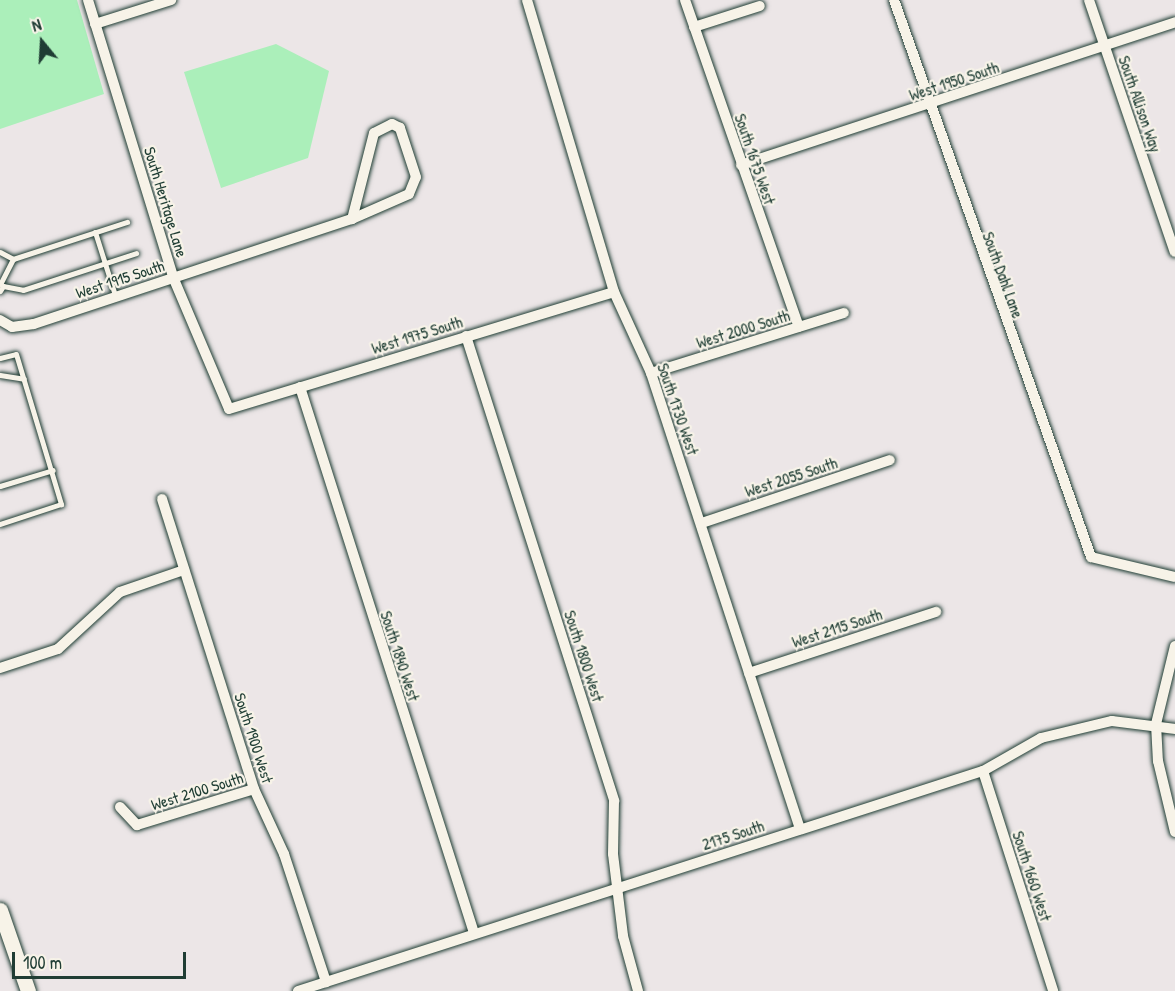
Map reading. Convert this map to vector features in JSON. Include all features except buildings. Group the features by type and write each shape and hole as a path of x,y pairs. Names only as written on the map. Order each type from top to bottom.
{"main road":[{"path":"0,910 28,991"}],"street":[{"name":"South Heritage Lane","path":"88,0 173,277 230,408"},
{"path":"94,24 171,0"},
{"name":"South 1730 West","path":"526,0 614,292 651,373 702,523 748,673 800,829"},
{"name":"South 1675 West","path":"685,0 799,327"},
{"name":"South Dahl Lane","path":"894,0 927,106 1091,557 1175,577"},
{"name":"South Allison Way","path":"1089,0 1175,252"},
{"path":"694,27 760,6"},
{"name":"West 1950 South","path":"741,165 927,106 1175,22"},
{"name":"West 1915 South","path":"0,316 12,327 34,324 115,295 352,219 414,187 400,128 392,124 374,133 352,219"},
{"name":"West 1975 South","path":"230,408 614,292"},
{"name":"West 2000 South","path":"651,373 844,313"},
{"name":"South 1800 West","path":"466,336 614,801 623,936 638,991"},
{"name":"South 1840 West","path":"300,387 474,933"},
{"name":"West 2055 South","path":"702,523 890,460"},
{"name":"South 1900 West","path":"162,499 254,789 284,854 326,982"},
{"path":"0,668 58,649 120,592 184,570"},
{"name":"West 2115 South","path":"748,673 936,612"},
{"path":"1175,646 1156,724 1158,761 1175,832"},
{"name":"2175 South","path":"298,991 983,771 1041,738 1070,729 1112,721 1156,724 1175,729"},
{"name":"South 1660 West","path":"983,771 1053,991"},
{"name":"West 2100 South","path":"120,807 137,825 254,789"}],"lane":[{"path":"0,252 13,259 127,222"},
{"path":"95,232 115,295"},
{"path":"13,259 1,287 23,290 136,252"},
{"path":"0,358 16,354 61,504 0,524"},
{"path":"0,375 24,379"},
{"path":"0,486 52,470"}],"green space":[{"path":"0,0 77,0 104,94 0,129"},
{"path":"276,44 329,71 308,158 221,188 184,72"}]}
